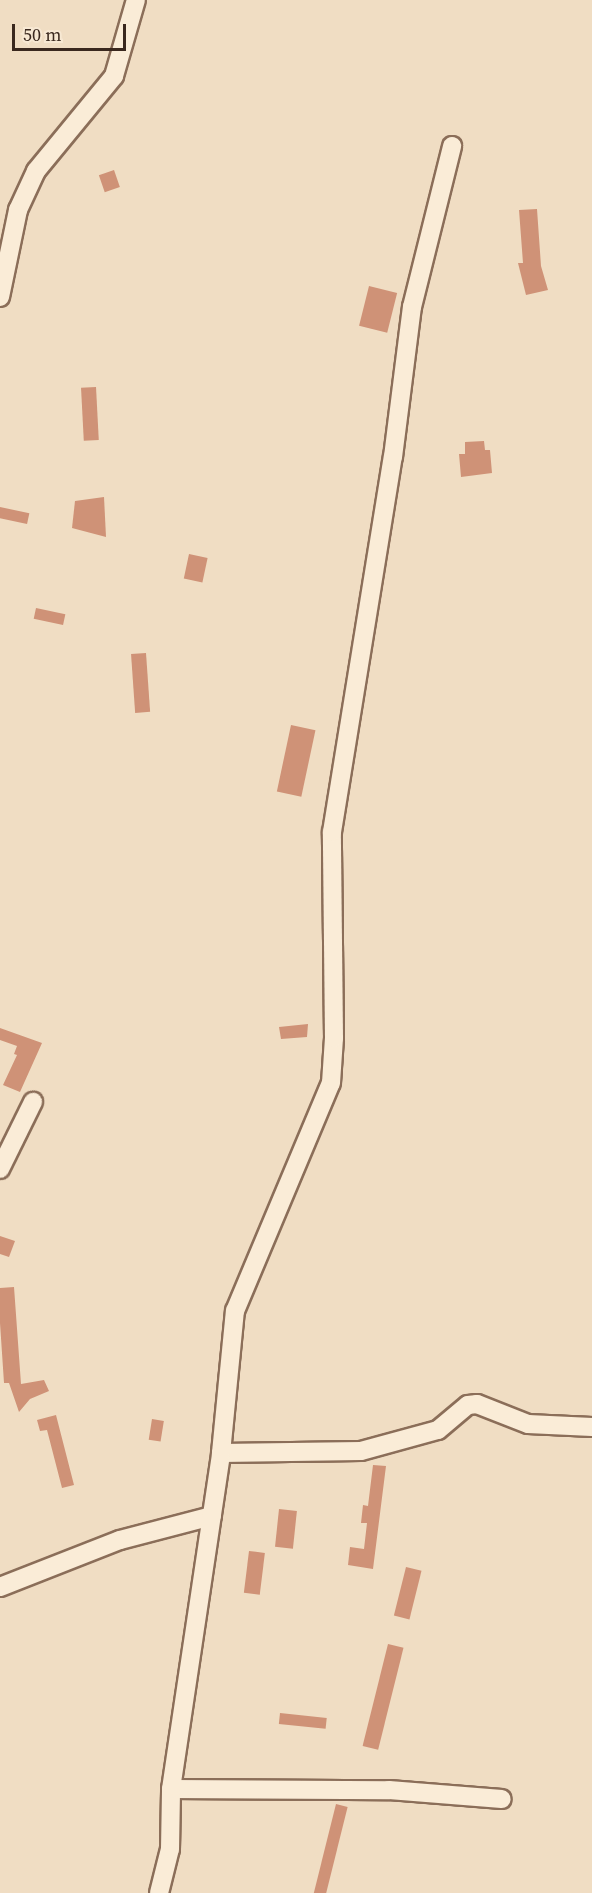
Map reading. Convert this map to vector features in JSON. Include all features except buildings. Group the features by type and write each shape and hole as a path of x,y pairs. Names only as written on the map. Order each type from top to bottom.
{"street":[{"path":"0,297 18,210 36,171 114,76 136,0"},
{"path":"159,1893 170,1849 171,1789 221,1453 235,1311 331,1083 334,1038 332,832 393,458 412,307 452,146"},
{"path":"0,1169 33,1102"},
{"path":"221,1453 361,1451 438,1430 468,1405 477,1404 528,1424 592,1427"},
{"path":"0,1587 120,1540 212,1516"},
{"path":"171,1789 389,1790 502,1799"}]}
